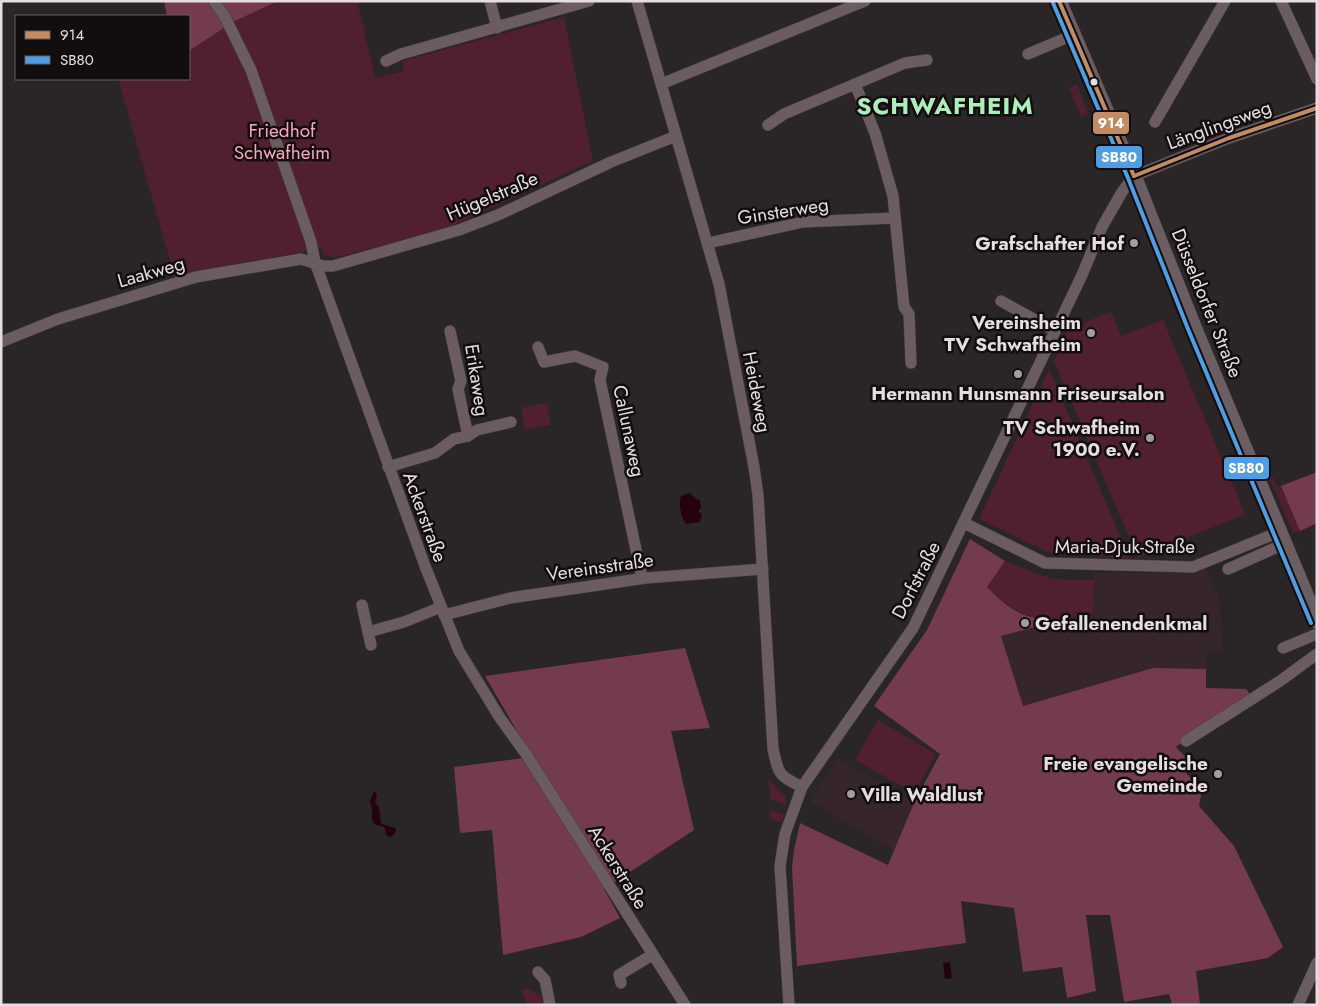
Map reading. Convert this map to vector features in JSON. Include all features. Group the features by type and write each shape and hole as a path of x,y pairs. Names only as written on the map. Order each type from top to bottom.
{"main road":[{"name":"Düsseldorfer Straße","path":"1059,1 1134,176 1317,620"}],"street":[{"name":"Ackerstraße","path":"214,1 225,17 251,70 305,224 315,262 388,467 459,651 685,1005"},
{"path":"490,1 497,28"},
{"path":"386,61 401,54 589,1"},
{"name":"Heideweg","path":"637,1 719,284 758,495 773,749 778,770 787,780 802,787"},
{"path":"661,84 850,4 865,1"},
{"path":"1155,122 1224,1"},
{"path":"1281,1 1317,79"},
{"path":"1028,54 1073,34"},
{"path":"768,125 784,114 905,63 927,60"},
{"path":"855,84 883,157 893,196 904,308 909,314 912,363"},
{"name":"Länglingsweg","path":"1134,176 1228,138 1317,108"},
{"name":"Hügelstraße","path":"315,262 323,266 333,266 459,230 498,216 611,162 676,136"},
{"name":"Dorfstraße","path":"789,1005 780,866 785,834 792,811 802,787 913,628 1082,275 1102,227 1122,192 1134,176"},
{"name":"Ginsterweg","path":"708,243 803,222 894,218"},
{"name":"Laakweg","path":"1,342 58,319 196,276 301,259 315,262"},
{"path":"1002,301 1055,331"},
{"name":"Erikaweg","path":"450,331 461,381 458,389 468,436"},
{"name":"Callunaweg","path":"538,347 544,362 575,356 603,367 600,380 642,578"},
{"name":"Erikaweg","path":"388,467 436,453 454,439 468,436 477,430 511,422"},
{"name":"Maria-Djuk-Straße","path":"964,524 1045,563 1193,567 1282,538"},
{"path":"1228,569 1282,538"},
{"name":"Vereinsstraße","path":"368,632 443,611 510,598 676,574 763,569"},
{"path":"362,605 371,645"},
{"path":"1283,648 1317,634"},
{"path":"1186,741 1280,681 1317,654"},
{"path":"620,983 619,975 652,955"},
{"path":"1298,1005 1317,963"},
{"path":"538,972 545,980 550,1005"}],"shaded area":[{"path":"164,1 278,1 233,22 190,50 190,15 167,15"},
{"path":"1317,472 1317,523 1300,531 1281,486"},
{"path":"690,493 700,500 701,508 698,511 702,514 700,522 686,524 680,510 680,499 681,496"},
{"path":"970,539 1005,561 987,587 996,596 1020,613 1049,620 1061,620 1001,636 1023,706 1153,668 1206,669 1206,688 1246,689 1250,694 1176,747 1192,764 1185,772 1202,790 1199,806 1234,846 1283,947 1268,958 1196,971 1200,1004 1172,1005 1169,994 1124,1002 1110,915 1086,915 1096,991 1067,998 1062,967 1023,972 1014,908 961,901 966,943 797,966 792,868 800,823 888,865 914,803 940,754 874,706 927,630"},
{"path":"1206,568 1219,597 1223,651 1207,651 1206,669 1153,668 1023,706 1001,636 1093,612 1094,573 1192,573"},
{"path":"685,648 710,728 671,731 694,830 604,889 620,918 581,937 503,955 492,830 460,833 454,767 532,757 485,676"},
{"path":"837,758 914,803 895,851 811,802"},
{"path":"374,791 377,794 375,802 379,808 381,823 396,829 391,837 386,835 385,828 375,824 372,820 370,801"},
{"path":"950,962 952,978 945,979 943,963"}],"green space":[{"name":"Friedhof Schwafheim","path":"278,1 357,1 376,78 404,71 402,61 564,17 593,161 445,229 334,258 323,255 321,248 175,278 119,82 124,80 190,80 190,50 233,22"},
{"path":"1077,84 1088,114 1081,117 1069,88"},
{"name":"TV Schwafheim 1900 e.V.","path":"1111,312 1121,336 1163,320 1245,514 1138,558 1054,361 1068,329"},
{"path":"1049,369 1130,559 1047,552 979,519"},
{"path":"547,403 551,425 525,430 521,408"},
{"path":"1268,466 1277,487 1281,486 1300,531 1293,533 1265,467"},
{"path":"1005,561 1052,579 1094,580 1093,612 1048,619 1036,618 1011,608 987,587"},
{"path":"878,720 936,754 914,793 855,760"},
{"path":"769,779 785,796 787,806 770,799"},
{"path":"770,810 785,815 782,822 770,819"},
{"path":"529,989 541,996 544,1005 527,1005 522,991"}],"transit line":[{"name":"914","path":"1059,1 1134,176"},
{"name":"SB80","path":"1053,3 1128,178 1188,329 1311,623"},
{"name":"914","path":"1134,176 1229,138 1317,108"}],"place":[{"name":"Grafschafter Hof","path":"1134,243"},
{"name":"Vereinsheim TV Schwafheim","path":"1091,333"},
{"name":"Hermann Hunsmann Friseursalon","path":"1018,374"},
{"name":"TV Schwafheim 1900 e.V.","path":"1150,438"},
{"name":"Gefallenendenkmal","path":"1025,623"},
{"name":"Freie evangelische Gemeinde","path":"1218,774"},
{"name":"Villa Waldlust","path":"851,794"}],"district":[{"name":"SCHWAFHEIM","path":"945,105"}]}
